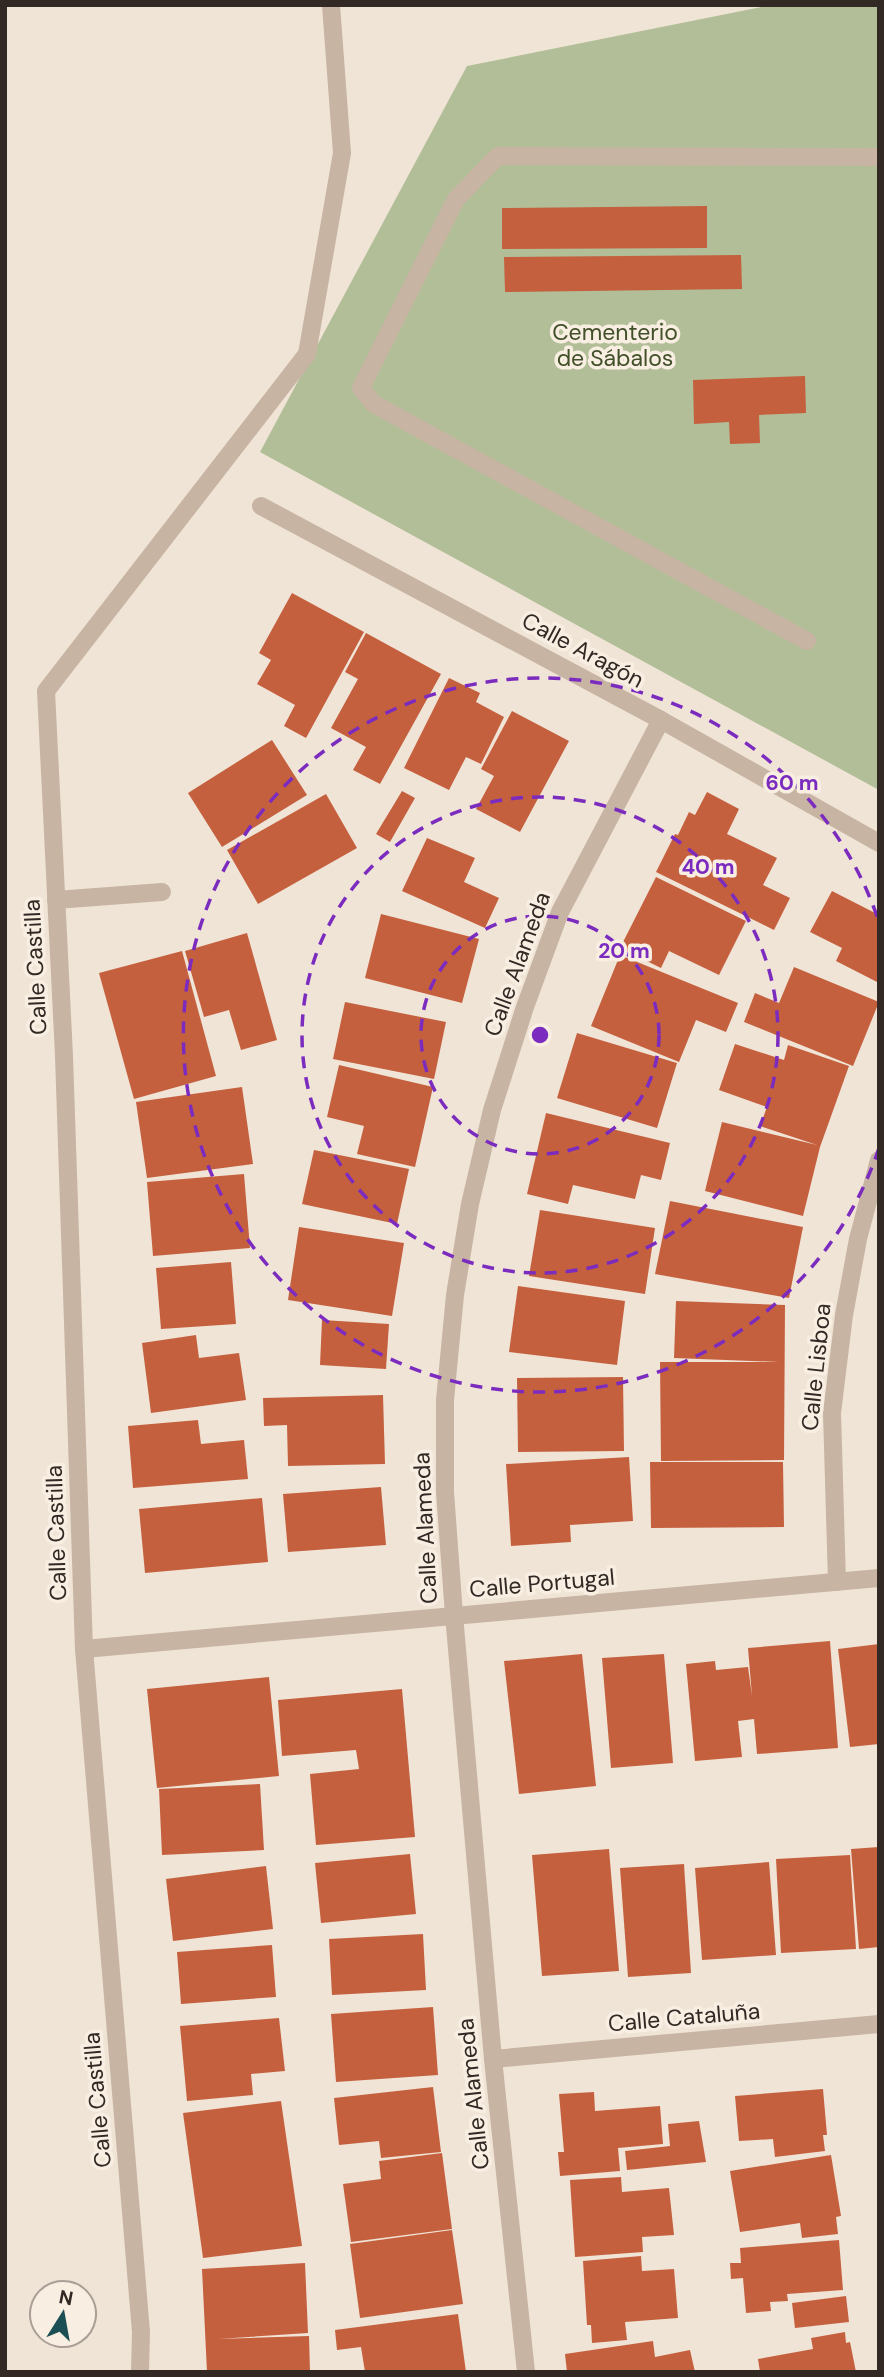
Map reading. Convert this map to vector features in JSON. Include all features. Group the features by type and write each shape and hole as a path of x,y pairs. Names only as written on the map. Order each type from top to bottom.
{"street":[{"name":"Calle Castilla","path":"140,2372 140,2318 85,1649 64,1056 46,691 307,354 342,153 331,5"},
{"path":"807,641 374,404 361,388 456,199 498,156 879,157"},
{"name":"Calle Aragón","path":"261,506 661,720 879,843"},
{"name":"Calle Alameda","path":"526,2372 493,2060 454,1615 445,1492 445,1400 454,1295 470,1204 492,1110 560,912 661,720"},
{"path":"56,900 162,892"},
{"name":"Calle Lisboa","path":"837,1582 832,1413 844,1315 858,1239 879,1160"},
{"name":"Calle Portugal","path":"85,1649 879,1578"},
{"name":"Calle Cataluña","path":"493,2060 878,2025"}],"green space":[{"name":"Cementerio de Sábalos","path":"772,5 879,5 879,790 260,452 467,66"}],"building":[{"path":"707,206 707,248 502,249 502,208"},
{"path":"741,255 742,289 505,292 504,257"},
{"path":"805,376 806,413 759,415 760,443 730,444 729,422 694,424 693,380"},
{"path":"292,593 364,632 306,738 284,726 295,705 257,684 271,660 259,653"},
{"path":"366,633 441,674 380,784 353,770 366,747 331,728 358,679 345,672"},
{"path":"449,678 480,693 476,702 504,717 481,764 466,757 449,790 404,768"},
{"path":"512,711 569,741 520,832 476,809 494,776 481,769"},
{"path":"272,740 307,795 222,847 188,793"},
{"path":"402,791 415,798 390,842 376,834"},
{"path":"707,792 739,809 727,834 777,858 763,885 790,898 774,930 656,872 689,812 695,815"},
{"path":"326,794 357,848 258,904 227,850"},
{"path":"427,838 475,858 464,882 499,898 485,928 402,891"},
{"path":"656,877 746,921 719,975 669,951 661,968 620,948"},
{"path":"832,891 879,915 879,983 836,961 842,948 810,932"},
{"path":"381,914 479,939 462,1003 365,978"},
{"path":"247,933 277,1040 241,1050 229,1010 204,1017 185,951"},
{"path":"182,951 216,1076 134,1099 99,973"},
{"path":"620,955 738,1003 726,1032 696,1020 679,1062 591,1026"},
{"path":"794,967 879,1002 853,1066 744,1022 755,993 779,1003"},
{"path":"345,1002 446,1022 434,1079 333,1059"},
{"path":"577,1033 677,1063 657,1128 557,1098"},
{"path":"735,1044 784,1060 788,1045 849,1066 820,1147 803,1216 705,1191 722,1122 817,1145 760,1126 767,1107 719,1090"},
{"path":"339,1065 433,1087 415,1167 357,1154 364,1126 327,1117"},
{"path":"242,1087 253,1164 147,1178 136,1102"},
{"path":"546,1113 670,1143 661,1180 641,1175 635,1199 573,1185 568,1204 527,1194"},
{"path":"314,1150 409,1169 397,1224 302,1204"},
{"path":"244,1174 250,1248 153,1256 147,1182"},
{"path":"670,1201 803,1227 789,1298 655,1274"},
{"path":"540,1210 655,1228 645,1294 529,1276"},
{"path":"299,1227 404,1243 392,1316 288,1300"},
{"path":"231,1262 236,1324 161,1329 156,1268"},
{"path":"518,1286 625,1301 617,1365 509,1352"},
{"path":"676,1301 785,1305 784,1460 661,1461 660,1362 779,1362 674,1358"},
{"path":"322,1320 389,1324 386,1369 320,1365"},
{"path":"196,1335 199,1358 239,1353 246,1400 151,1413 142,1343"},
{"path":"623,1377 624,1451 518,1452 517,1378"},
{"path":"383,1395 385,1464 288,1466 287,1425 264,1426 263,1398"},
{"path":"198,1420 201,1444 244,1440 248,1479 133,1488 128,1426"},
{"path":"629,1457 633,1521 570,1525 571,1542 511,1546 506,1464"},
{"path":"650,1462 783,1462 784,1527 651,1528"},
{"path":"381,1487 386,1545 288,1552 283,1494"},
{"path":"262,1498 268,1562 145,1573 139,1509"},
{"path":"830,1641 838,1748 757,1754 754,1719 738,1721 742,1757 695,1761 686,1664 715,1661 716,1670 748,1667 752,1696 748,1648"},
{"path":"879,1644 879,1744 850,1747 838,1649"},
{"path":"582,1654 596,1786 519,1794 504,1661"},
{"path":"664,1654 673,1763 611,1768 602,1658"},
{"path":"269,1677 279,1776 157,1788 147,1689"},
{"path":"402,1689 415,1837 316,1845 310,1774 359,1769 356,1750 282,1756 278,1700"},
{"path":"260,1784 264,1850 162,1855 159,1789"},
{"path":"879,1847 879,1947 859,1949 851,1849"},
{"path":"609,1849 619,1971 542,1976 532,1855"},
{"path":"410,1854 416,1914 321,1923 315,1863"},
{"path":"850,1855 856,1949 781,1953 776,1859"},
{"path":"769,1862 776,1955 702,1960 695,1868"},
{"path":"684,1864 691,1973 628,1977 620,1868"},
{"path":"266,1866 273,1929 173,1941 166,1879"},
{"path":"423,1934 426,1990 332,1995 329,1939"},
{"path":"272,1945 276,1997 181,2004 177,1952"},
{"path":"433,2007 438,2075 336,2082 331,2014"},
{"path":"279,2018 285,2071 251,2074 253,2095 187,2101 180,2026"},
{"path":"433,2087 441,2152 381,2158 379,2141 339,2145 334,2098"},
{"path":"823,2089 827,2135 823,2135 825,2151 775,2157 773,2139 739,2141 735,2096"},
{"path":"594,2092 595,2111 660,2106 663,2144 618,2148 620,2171 560,2176 558,2152 564,2152 559,2094"},
{"path":"281,2101 302,2246 203,2258 183,2113"},
{"path":"699,2121 706,2162 627,2170 625,2151 670,2146 668,2124"},
{"path":"442,2153 452,2229 351,2242 343,2184 381,2179 379,2161"},
{"path":"831,2155 841,2216 836,2217 838,2234 802,2238 800,2223 740,2232 730,2171"},
{"path":"621,2177 622,2192 669,2188 674,2235 642,2237 643,2252 575,2257 570,2180"},
{"path":"452,2230 463,2304 360,2318 350,2244"},
{"path":"839,2240 843,2290 787,2294 788,2301 770,2302 771,2311 746,2313 743,2278 731,2279 730,2263 741,2263 740,2248"},
{"path":"641,2256 642,2271 674,2269 678,2318 625,2322 627,2340 592,2343 591,2325 587,2325 583,2261"},
{"path":"305,2263 308,2333 218,2339 309,2336 310,2372 207,2372 202,2269"},
{"path":"846,2296 849,2322 795,2328 792,2303"},
{"path":"458,2314 466,2372 365,2372 361,2347 337,2350 335,2330"},
{"path":"845,2332 846,2343 850,2342 856,2372 760,2372 758,2359 813,2349 811,2338"},
{"path":"653,2341 655,2357 690,2350 695,2372 567,2372 565,2354"}]}
